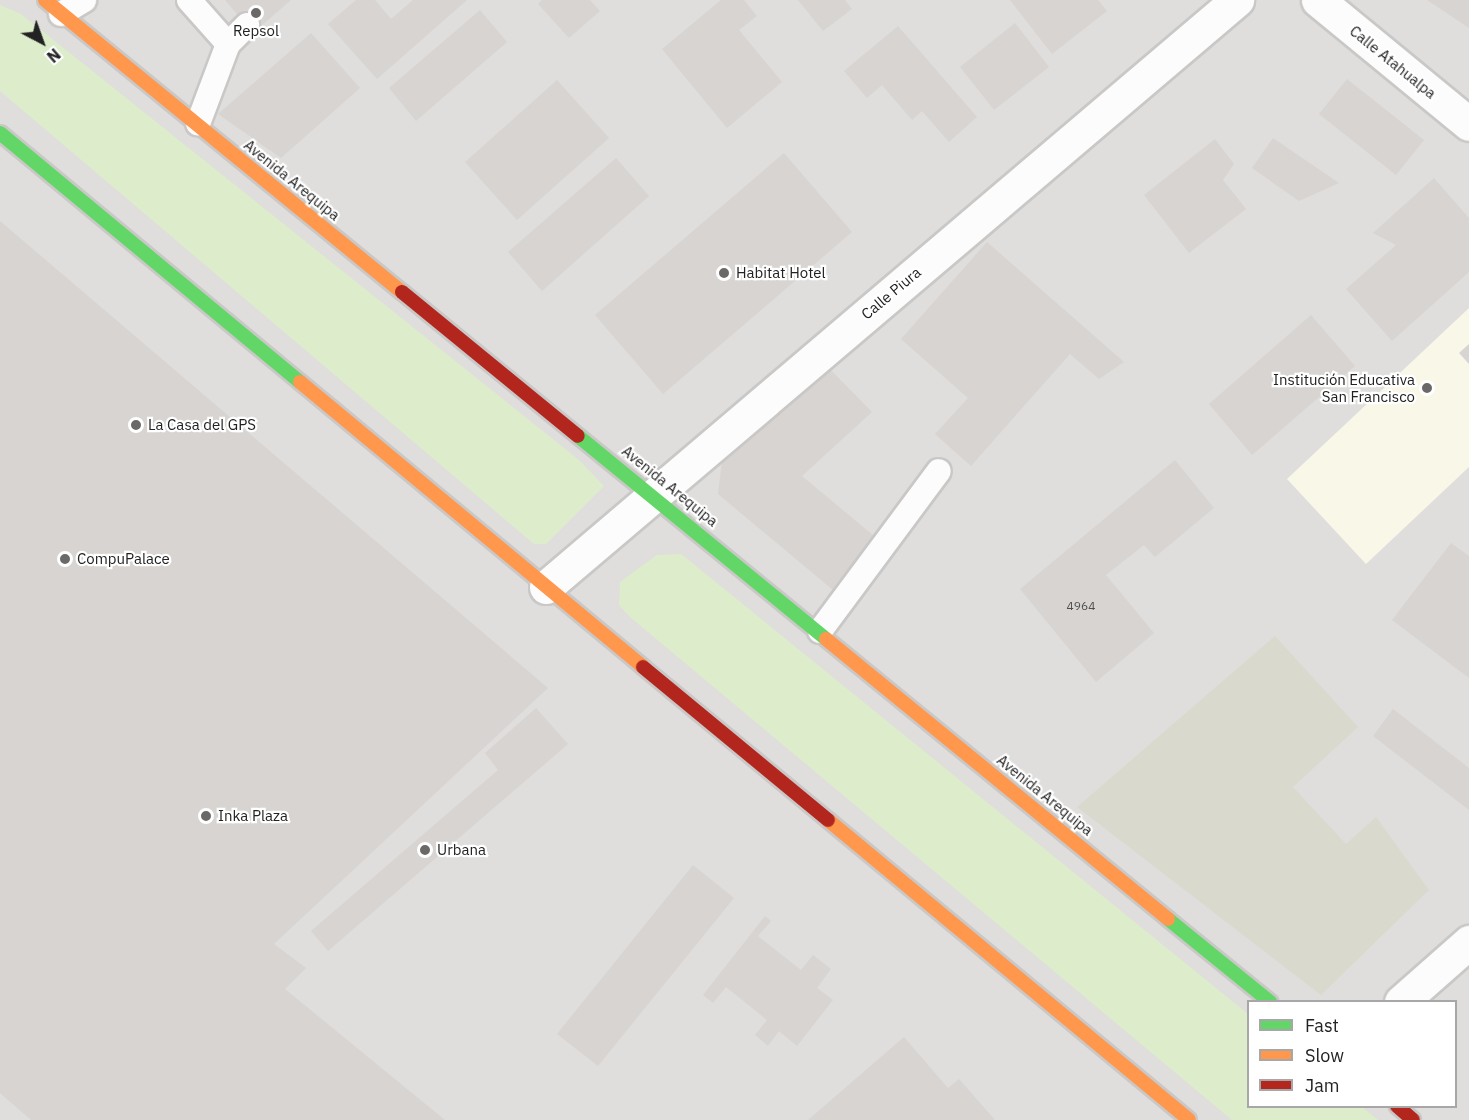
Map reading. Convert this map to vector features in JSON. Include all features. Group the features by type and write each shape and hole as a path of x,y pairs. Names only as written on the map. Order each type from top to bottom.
{"main road":[{"name":"Avenida Arequipa","path":"53,7 654,494 1268,1000"},
{"path":"0,133 1189,1120"},
{"path":"1398,1108 1413,1120"}],"street":[{"name":"Calle Piura","path":"546,587 1237,0"},
{"name":"Calle Atahualpa","path":"1318,0 1469,124"},
{"path":"1403,1000 1469,942"}],"lane":[{"path":"53,7 84,0"},
{"path":"189,0 228,44"},
{"path":"198,124 228,44 247,25"},
{"path":"820,631 939,471"}],"shaded area":[{"path":"0,0 1469,0 1469,1120 0,1120"},
{"name":"Institución Educativa San Francisco","path":"1469,308 1469,467 1366,564 1287,479"},
{"path":"1275,636 1358,727 1293,787 1346,844 1376,817 1429,890 1321,995 1077,807"}],"green space":[{"path":"0,5 21,14 579,460 604,486 546,544 534,544 0,91"},
{"path":"681,554 1247,1013 1247,1108 1363,1108 1378,1120 1232,1120 630,617 619,605 620,582 657,555"}],"building":[{"name":"Repsol","path":"225,0 291,0 253,33"},
{"path":"356,0 375,0 391,19 413,0 467,0 377,79 328,24"},
{"path":"542,0 590,0 600,11 569,38 538,4"},
{"path":"721,0 744,0 757,16 739,30 782,82 727,128 662,49"},
{"path":"798,0 845,0 852,9 823,31"},
{"path":"1010,0 1098,0 1107,11 1052,54"},
{"path":"1427,0 1469,0 1469,28"},
{"path":"480,10 507,42 416,121 389,88"},
{"path":"1015,23 1049,67 994,110 960,67"},
{"path":"898,26 977,117 949,142 922,111 912,120 882,85 867,98 844,71"},
{"path":"311,33 360,88 281,158 218,114"},
{"path":"1347,79 1424,140 1396,175 1319,114"},
{"path":"557,80 609,138 517,220 465,162"},
{"path":"1273,138 1339,183 1299,201 1252,168"},
{"path":"1215,139 1234,164 1223,180 1246,209 1189,253 1144,195"},
{"name":"Habitat Hotel","path":"784,153 852,232 663,394 595,315"},
{"path":"616,158 649,196 542,291 508,252"},
{"path":"1434,178 1469,218 1469,272 1392,341 1346,289 1396,245 1373,233"},
{"name":"Inka Plaza","path":"0,221 548,688 274,944 306,968 285,989 445,1120 31,1120 0,1093"},
{"path":"987,242 1124,362 1099,379 1070,354 971,466 935,434 968,398 901,339"},
{"path":"1311,315 1355,366 1252,455 1209,404"},
{"path":"1469,344 1469,364 1459,353"},
{"path":"819,358 872,412 802,476 880,541 833,590 718,494 724,446"},
{"path":"1175,460 1214,508 1155,557 1144,545 1106,575 1154,633 1096,682 1020,589"},
{"path":"1451,543 1469,556 1469,678 1392,620"},
{"name":"Urbana","path":"536,708 568,744 328,951 311,931 498,770 485,753"},
{"path":"1393,709 1469,768 1469,810 1373,736"},
{"path":"693,865 734,898 598,1066 557,1034"},
{"path":"765,916 771,921 758,936 801,970 813,955 831,969 817,988 833,1000 797,1046 779,1031 768,1046 755,1035 767,1020 726,987 713,1003 703,995"},
{"path":"904,1037 948,1088 959,1079 995,1120 808,1120"}],"traffic: fast":[{"path":"0,133 300,382"},
{"path":"578,436 826,639"},
{"path":"1168,919 1268,1000"}],"traffic: slow":[{"path":"45,0 402,292"},
{"path":"300,382 643,667"},
{"path":"826,639 1168,919"},
{"path":"828,820 1189,1120"}],"traffic: jam":[{"path":"402,292 578,436"},
{"path":"643,667 828,820"},
{"path":"1399,1108 1413,1120"}],"place":[{"name":"Repsol","path":"256,13"},
{"name":"Habitat Hotel","path":"724,273"},
{"name":"Institución Educativa San Francisco","path":"1427,388"},
{"name":"La Casa del GPS","path":"136,425"},
{"name":"CompuPalace","path":"65,559"},
{"name":"Inka Plaza","path":"206,816"},
{"name":"Urbana","path":"425,850"}]}
